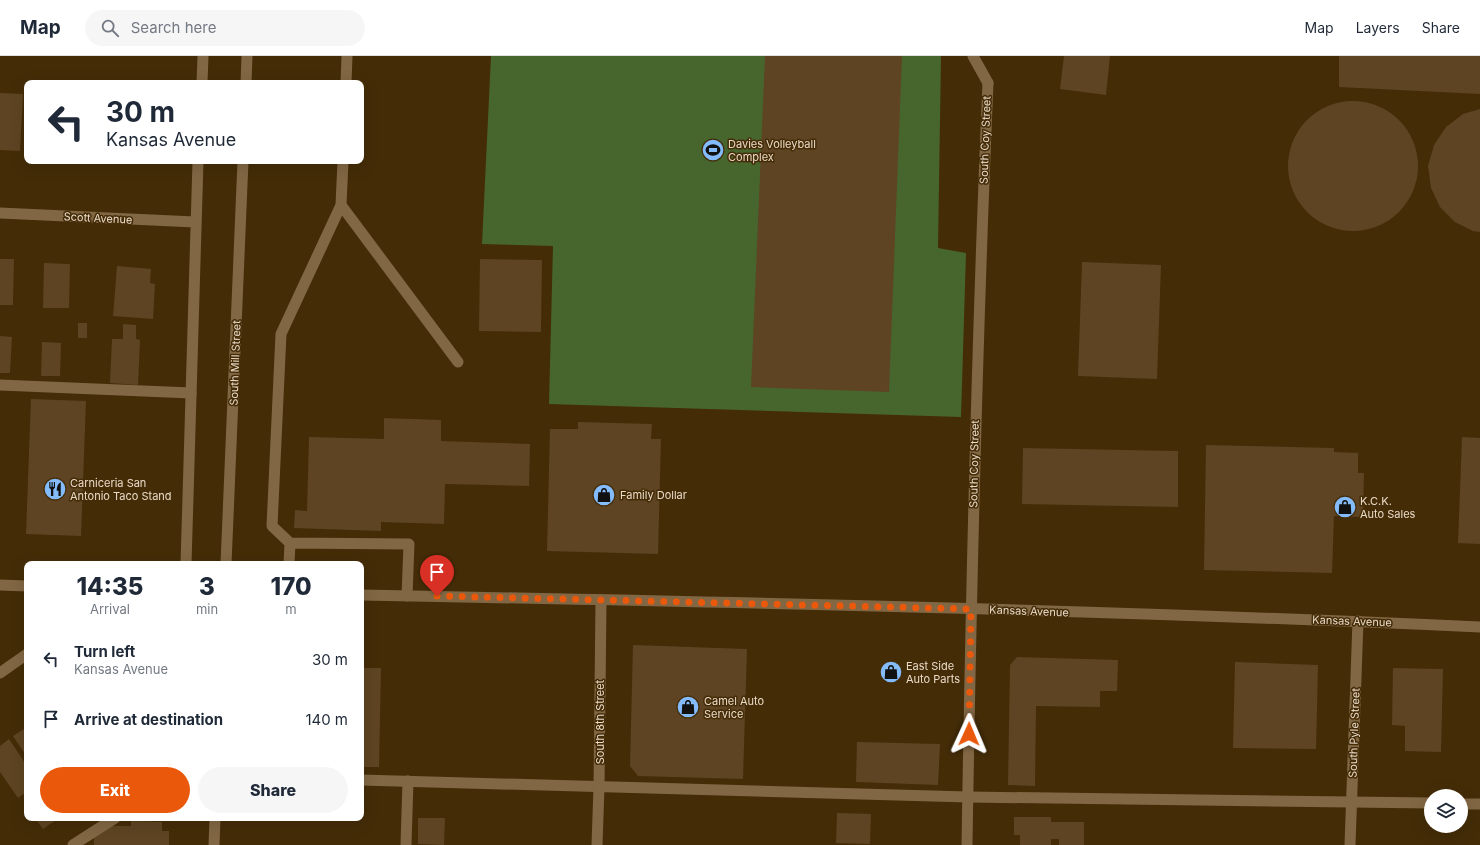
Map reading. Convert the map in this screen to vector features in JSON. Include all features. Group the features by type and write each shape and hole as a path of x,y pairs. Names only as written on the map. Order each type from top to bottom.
{"street":[{"path":"202,80 203,56"},
{"path":"246,80 247,56"},
{"path":"346,80 347,56"},
{"name":"South Coy Street","path":"967,845 979,280 988,83 973,56"},
{"path":"186,561 198,164"},
{"name":"South Mill Street","path":"226,561 243,164"},
{"path":"343,164 341,205 281,334 272,526 290,542 408,544 407,596"},
{"path":"341,205 458,362"},
{"name":"Scott Avenue","path":"0,213 196,222"},
{"path":"0,385 191,393"},
{"path":"289,561 290,542"},
{"path":"0,585 24,586"},
{"name":"Kansas Avenue","path":"364,595 971,609 1358,621 1480,627"},
{"name":"South 8th Street","path":"597,845 599,787 600,600"},
{"name":"South Pyle Street","path":"1350,845 1358,621"},
{"path":"0,673 24,656"},
{"path":"364,780 968,797 1424,803"},
{"path":"406,845 408,781"},
{"path":"1468,804 1480,804"},
{"path":"73,845 110,821"},
{"path":"214,845 215,821"}],"green space":[{"name":"Davies Volleyball Complex","path":"491,56 941,56 938,248 966,253 961,417 549,404 553,246 482,244"}],"building":[{"path":"765,56 902,56 889,392 751,387"},
{"path":"1064,56 1110,56 1106,95 1060,89"},
{"path":"1339,56 1480,56 1480,94 1339,87"},
{"path":"0,93 23,94 20,151 0,150"},
{"path":"1353,101 1378,106 1399,120 1413,141 1418,166 1413,191 1399,212 1378,226 1353,231 1328,226 1307,212 1293,191 1288,166 1293,141 1307,120 1328,106"},
{"path":"1480,109 1480,232 1473,231 1455,222 1440,207 1431,188 1428,166 1434,145 1446,127 1463,114"},
{"path":"0,259 14,259 13,305 0,305"},
{"path":"480,259 542,260 541,332 479,331"},
{"path":"1082,262 1161,265 1157,379 1078,376"},
{"path":"44,263 70,264 69,308 43,308"},
{"path":"117,266 151,269 150,283 155,284 153,319 113,316"},
{"path":"78,323 87,323 87,338 78,338"},
{"path":"123,324 136,325 136,339 140,340 138,385 110,383 112,339 123,339"},
{"path":"0,336 12,337 10,373 0,373"},
{"path":"42,342 61,343 60,376 41,376"},
{"path":"31,399 86,401 81,536 26,534"},
{"path":"384,418 441,420 441,441 530,444 529,486 445,484 444,524 381,522 381,531 294,528 295,510 307,511 309,437 384,439"},
{"name":"Family Dollar","path":"578,422 652,424 651,439 661,439 658,554 547,551 550,429 578,429"},
{"path":"1462,437 1480,438 1480,544 1458,543"},
{"path":"1206,445 1334,448 1334,452 1358,453 1358,473 1364,473 1363,517 1334,516 1332,573 1204,570"},
{"path":"1023,448 1178,451 1178,507 1022,504"},
{"name":"Camel Auto Service","path":"633,645 747,649 743,779 638,776 630,766"},
{"path":"1017,657 1118,660 1117,691 1100,691 1100,707 1036,706 1035,786 1008,785 1010,665"},
{"path":"1235,662 1318,665 1316,749 1233,748"},
{"path":"364,668 381,668 379,767 364,767"},
{"path":"1393,668 1443,669 1441,752 1405,751 1405,726 1392,725"},
{"path":"24,729 24,752 13,736"},
{"path":"9,739 24,762 24,796 23,794 18,798 0,772 0,746"},
{"path":"857,742 940,744 938,785 856,782"},
{"path":"837,813 871,814 870,844 836,843"},
{"path":"1014,817 1051,817 1051,822 1084,822 1084,845 1059,845 1059,839 1051,839 1051,845 1020,845 1020,835 1014,835"},
{"path":"418,818 445,818 444,845 418,844"},
{"path":"37,821 55,821 43,829"},
{"path":"131,821 162,822 162,831 169,831 169,845 94,845 94,836 110,826 131,826"}],"place":[{"name":"Davies Volleyball Complex","path":"713,150"},
{"name":"Carniceria San Antonio Taco Stand","path":"55,489"},
{"name":"Family Dollar","path":"604,495"},
{"name":"K.C.K. Auto Sales","path":"1345,507"},
{"name":"East Side Auto Parts","path":"891,672"},
{"name":"Camel Auto Service","path":"688,707"}],"route":[{"path":"437,596 971,609 969,734"}]}
